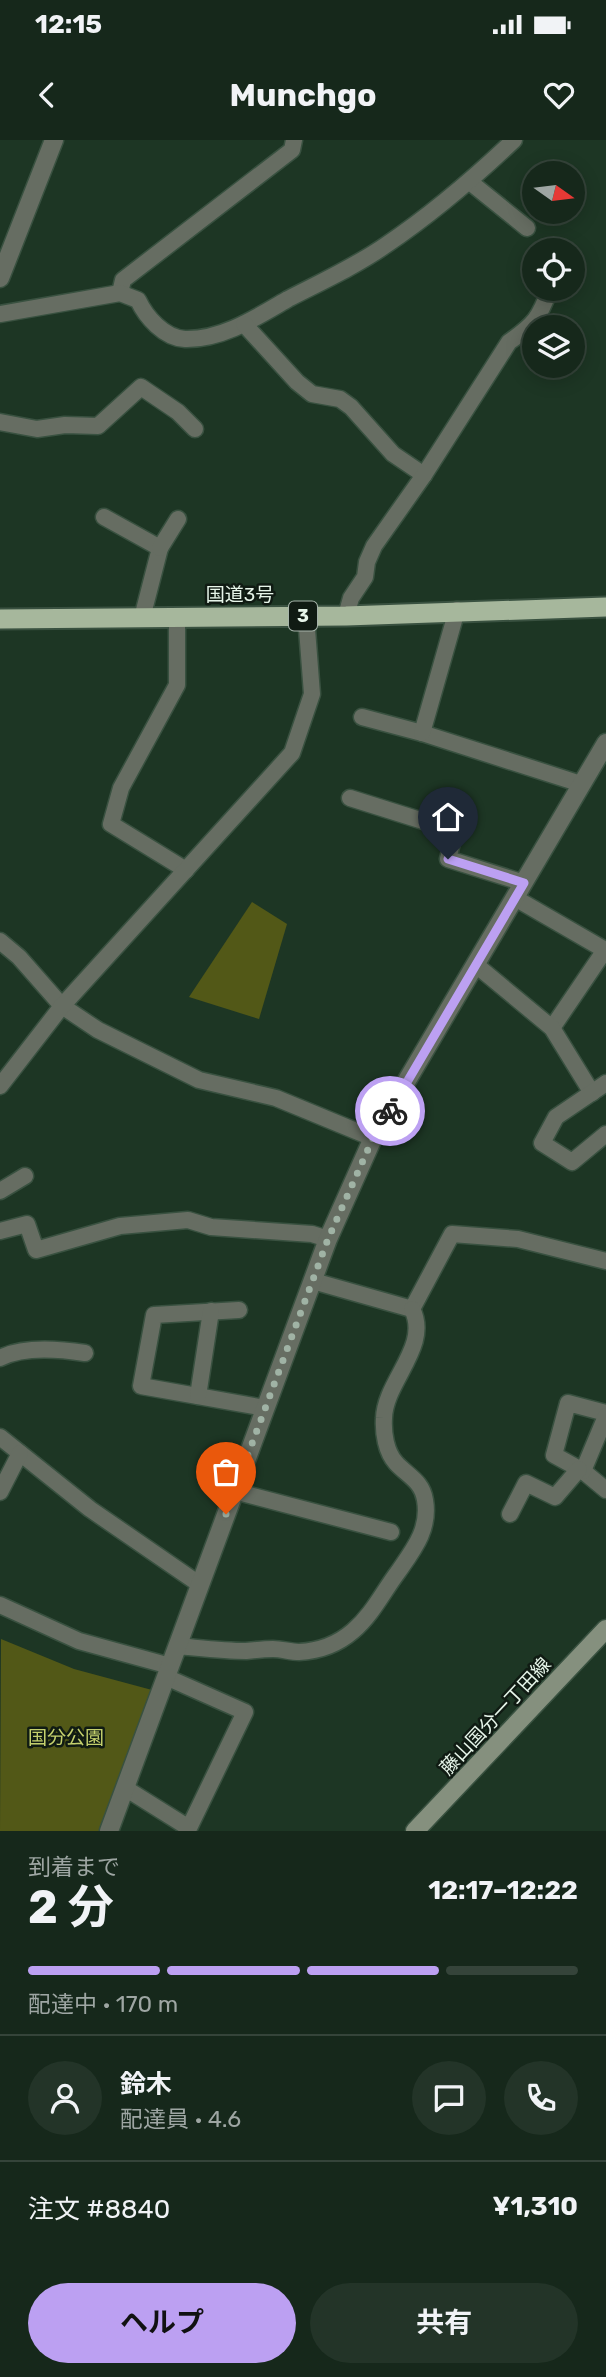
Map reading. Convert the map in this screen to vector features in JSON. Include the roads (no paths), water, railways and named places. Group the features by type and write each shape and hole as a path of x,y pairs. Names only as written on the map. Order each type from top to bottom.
{"highway":[{"name":"国道3号","path":"0,619 346,616 457,610 606,607"}],"main road":[{"name":"藤山国分一丁田線","path":"415,1831 606,1629"}],"street":[{"path":"0,278 54,140"},
{"path":"120,293 123,280 292,150 294,140"},
{"path":"0,314 120,293 138,300 142,308 167,334 183,339 205,337 244,324 385,246 470,181 514,140"},
{"path":"470,181 527,228"},
{"path":"346,616 351,598 365,577 367,562 374,546 424,475 509,342 529,328 540,315 545,301"},
{"path":"244,324 297,382 312,394 340,399 351,407 393,454 424,475"},
{"path":"0,422 37,429 65,425 98,426 141,387 178,412 195,429"},
{"path":"104,517 160,548"},
{"path":"142,618 160,548 178,519"},
{"path":"422,733 457,610"},
{"path":"0,1086 62,1006 292,753 312,694 306,616"},
{"path":"177,617 177,685 121,788 111,824 186,870"},
{"path":"362,718 422,733 581,785"},
{"path":"109,1831 328,1239 373,1138 606,743"},
{"path":"350,798 455,831 448,859 520,891 606,950 552,1028"},
{"path":"0,941 19,957 62,1006 98,1030 199,1080 276,1098 373,1138"},
{"path":"476,965 552,1028 599,1088 556,1117 542,1143 572,1162 606,1134"},
{"path":"0,1191 25,1176"},
{"path":"0,1231 27,1224 36,1251 120,1226 188,1220 211,1227 312,1234 328,1239"},
{"path":"412,1309 452,1234 518,1239 606,1261"},
{"path":"177,1646 298,1652 332,1645 368,1617 423,1534 427,1517 425,1497 418,1482 395,1462 384,1432 384,1414 392,1388 409,1355 418,1319 412,1309 313,1281"},
{"path":"239,1310 154,1315 141,1386 265,1408"},
{"path":"198,1396 211,1311"},
{"path":"0,1357 11,1352 66,1350 85,1353"},
{"path":"510,1514 526,1483 555,1497 581,1470 606,1415 568,1403 554,1455 581,1470 606,1490"},
{"path":"0,1437 90,1509 199,1584"},
{"path":"0,1492 20,1453"},
{"path":"234,1491 391,1532"},
{"path":"0,1605 79,1641 168,1672 246,1712 189,1828 125,1788"}],"park label":[{"name":"国分公園","path":"66,1737"}]}
